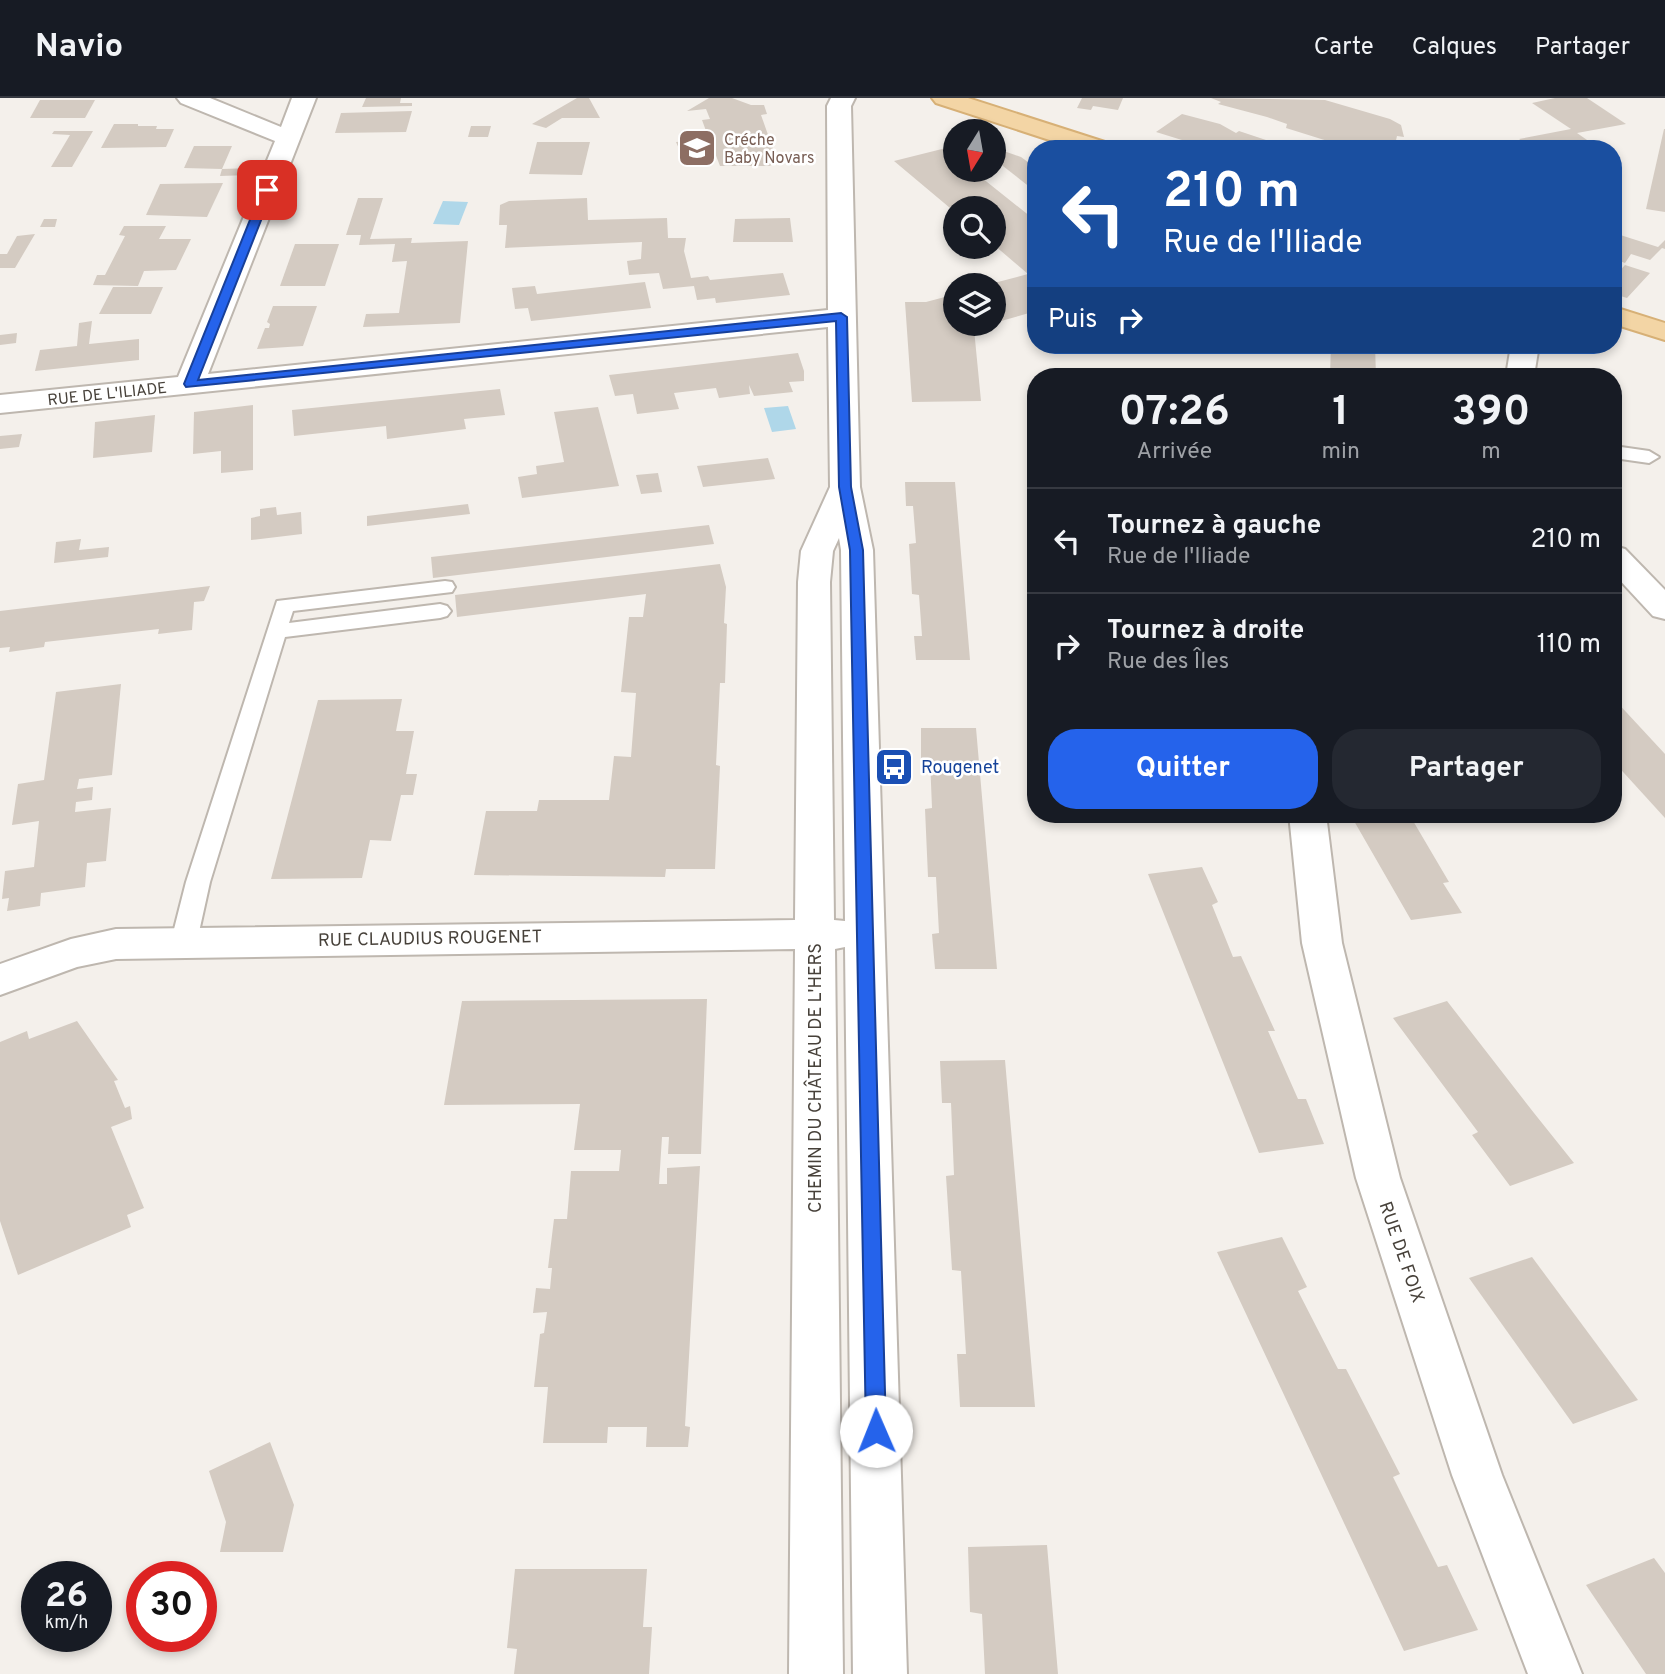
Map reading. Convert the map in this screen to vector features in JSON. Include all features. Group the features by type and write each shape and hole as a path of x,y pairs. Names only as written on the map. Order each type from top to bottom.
{"main road":[{"path":"945,98 1074,140"},
{"path":"1622,318 1665,332"}],"street":[{"path":"190,98 288,138"},
{"path":"190,384 304,98"},
{"name":"CHEMIN DU CHÂTEAU DE L'HERS","path":"843,98 839,106 841,317 845,487 857,550 867,934 880,1674"},
{"name":"RUE DE L'ILIADE","path":"0,404 841,317"},
{"name":"CHEMIN DU CHÂTEAU DE L'HERS","path":"816,1674 814,582 817,551 845,487"},
{"path":"1622,564 1665,609"},
{"name":"RUE DE FOIX","path":"1308,823 1322,943 1378,1178 1477,1475 1555,1674"},
{"name":"RUE CLAUDIUS ROUGENET","path":"0,980 71,954 116,944 867,934"}],"lane":[{"path":"1622,453 1649,457"},
{"path":"184,942 198,882 284,606 445,587"},
{"path":"276,631 440,611"}],"water":[{"path":"443,201 468,202 459,225 433,224"},
{"path":"788,406 796,429 772,432 764,408"}],"building":[{"path":"366,98 401,98 400,103 412,103 412,106 362,107"},
{"path":"577,98 589,98 600,118 562,118 546,128 532,124"},
{"path":"709,98 732,98 751,105 764,105 767,114 761,115 778,163 769,166 720,166 712,145 680,151 676,142 709,139 702,120 710,119 706,109 687,111"},
{"path":"1082,98 1123,98 1118,110 1093,106 1091,110 1077,108"},
{"path":"1211,98 1325,100 1390,119 1401,125 1404,137 1397,136 1396,140 1324,140 1286,128 1287,124 1267,117 1218,104 1221,102"},
{"path":"1555,98 1587,98 1626,124 1577,133 1587,140 1520,140 1571,129 1532,103"},
{"path":"40,100 95,100 85,118 30,118"},
{"path":"412,111 406,132 335,133 341,113"},
{"path":"1182,114 1220,124 1236,133 1239,131 1266,140 1182,140 1156,132"},
{"path":"114,124 174,129 166,147 101,148"},
{"path":"471,126 491,126 488,137 468,137"},
{"path":"1665,129 1665,212 1646,209"},
{"path":"54,131 93,131 72,167 51,167 70,135 52,134"},
{"path":"537,142 590,142 582,175 529,174"},
{"path":"194,146 232,146 222,169 184,168"},
{"path":"943,149 943,182 987,182 1005,196 943,196 943,202 894,161"},
{"path":"1006,152 1027,161 1027,185 1006,168"},
{"path":"252,168 249,175 220,176 222,169"},
{"path":"223,183 207,217 146,215 160,184"},
{"path":"1006,197 1027,214 1027,273 1006,255"},
{"path":"358,198 383,198 370,239 412,238 411,243 468,241 460,323 363,327 366,314 399,313 407,261 392,262 395,244 359,245 361,235 346,235"},
{"path":"587,198 588,220 667,218 668,238 686,238 684,251 691,278 708,276 710,280 783,273 790,295 716,303 715,298 697,300 694,286 663,289 659,273 629,275 627,261 641,259 642,242 505,248 507,225 499,225 500,205 509,201"},
{"path":"790,218 793,242 733,242 735,219"},
{"path":"44,219 57,219 55,227 40,227"},
{"path":"124,226 166,226 159,239 191,239 176,270 144,271 138,286 93,285 97,275 105,275 125,236 119,235"},
{"path":"35,234 15,268 0,268 0,254 7,254 17,236"},
{"path":"1622,236 1658,247 1665,240 1665,249 1662,248 1650,260 1631,254 1625,263 1622,262"},
{"path":"295,244 339,244 325,286 280,286"},
{"path":"1625,265 1650,273 1627,298 1622,296 1622,268"},
{"path":"1027,274 1027,314 1006,320 1006,280"},
{"path":"645,282 651,308 531,321 528,308 515,309 512,288 535,286 537,294"},
{"path":"113,287 163,287 151,314 99,314"},
{"path":"943,297 943,336 975,336 981,401 912,402 905,302 926,302"},
{"path":"273,306 317,306 303,346 257,349 265,328 269,328 270,324 267,322"},
{"path":"92,321 89,344 139,339 139,360 35,371 40,350 77,346 79,323"},
{"path":"17,333 16,343 0,345 0,335"},
{"path":"798,353 804,381 789,382 793,392 754,396 749,385 750,394 719,398 716,388 674,393 679,409 637,414 633,394 615,396 609,375"},
{"path":"1331,354 1375,354 1376,368 1330,368"},
{"path":"500,389 505,415 464,419 466,429 387,439 386,426 294,436 292,410"},
{"path":"253,405 253,470 221,473 221,451 193,454 194,412"},
{"path":"598,407 619,486 522,498 518,477 537,474 536,466 564,462 554,412"},
{"path":"155,415 152,452 93,458 95,422"},
{"path":"22,434 19,447 0,449 0,436"},
{"path":"768,458 775,479 703,487 697,466"},
{"path":"658,473 662,492 641,494 636,475"},
{"path":"905,482 955,482 970,660 916,660 914,636 922,636 919,595 912,594 909,544 916,543 913,506 906,506"},
{"path":"468,504 470,514 367,526 367,516"},
{"path":"276,507 277,515 301,512 302,534 251,540 251,518 260,516 260,509"},
{"path":"709,525 714,544 433,578 431,557"},
{"path":"81,539 79,550 109,547 108,557 54,563 56,542"},
{"path":"720,564 726,587 724,623 727,624 725,683 720,683 716,765 720,766 715,869 666,869 665,877 474,875 486,811 537,811 539,800 609,800 614,756 631,757 636,693 621,692 629,617 643,617 646,594 457,617 455,595"},
{"path":"210,586 204,601 194,602 192,630 158,634 159,629 45,642 44,647 9,652 10,647 0,648 0,611"},
{"path":"121,684 112,775 79,779 77,789 93,787 92,800 76,802 75,812 111,808 106,861 87,863 85,887 41,893 40,906 7,911 9,898 2,899 5,871 34,867 39,821 12,825 18,784 44,780 56,692"},
{"path":"402,699 396,731 414,731 406,774 417,774 413,795 401,795 391,841 370,840 362,878 271,879 318,700"},
{"path":"1622,708 1665,754 1665,818 1622,771"},
{"path":"921,728 976,728 997,969 935,969 932,934 939,933 936,877 928,877 925,809 932,808 930,759 921,759"},
{"path":"1355,823 1414,823 1449,882 1443,883 1462,913 1411,920"},
{"path":"1202,867 1218,902 1212,905 1233,957 1241,956 1275,1031 1268,1031 1298,1099 1306,1099 1324,1144 1259,1153 1148,874"},
{"path":"707,999 701,1154 668,1154 669,1137 662,1137 659,1184 667,1184 667,1168 700,1166 685,1426 690,1427 688,1447 646,1447 647,1427 608,1427 607,1443 543,1443 548,1387 534,1387 540,1334 544,1333 547,1312 533,1313 536,1288 550,1289 552,1268 548,1268 554,1219 567,1219 571,1171 619,1171 621,1150 574,1150 580,1104 444,1105 462,1001"},
{"path":"1447,1001 1574,1163 1510,1186 1472,1135 1478,1132 1393,1018"},
{"path":"77,1021 118,1080 114,1081 125,1108 130,1106 132,1119 111,1127 144,1208 127,1215 131,1227 18,1275 0,1221 0,1042 27,1031 29,1039"},
{"path":"1005,1060 1035,1407 960,1407 957,1354 966,1354 961,1271 952,1270 946,1176 954,1175 951,1103 942,1103 940,1061"},
{"path":"1282,1237 1307,1287 1298,1291 1338,1369 1346,1369 1400,1474 1393,1477 1438,1567 1447,1565 1478,1630 1404,1651 1217,1252"},
{"path":"1532,1257 1638,1400 1573,1424 1469,1278"},
{"path":"270,1442 294,1505 283,1552 220,1552 226,1522 209,1471"},
{"path":"1047,1545 1058,1674 985,1674 982,1614 970,1612 968,1547"},
{"path":"1654,1558 1665,1573 1665,1674 1646,1674 1586,1585"},
{"path":"515,1569 647,1569 643,1627 652,1627 649,1674 514,1674 517,1649 507,1648"}],"place":[{"name":"Créche Baby Novars","path":"697,148"},
{"name":"Rougenet","path":"894,767"}],"route":[{"path":"267,190 190,384 841,317 845,487 857,550 876,1431"}]}
